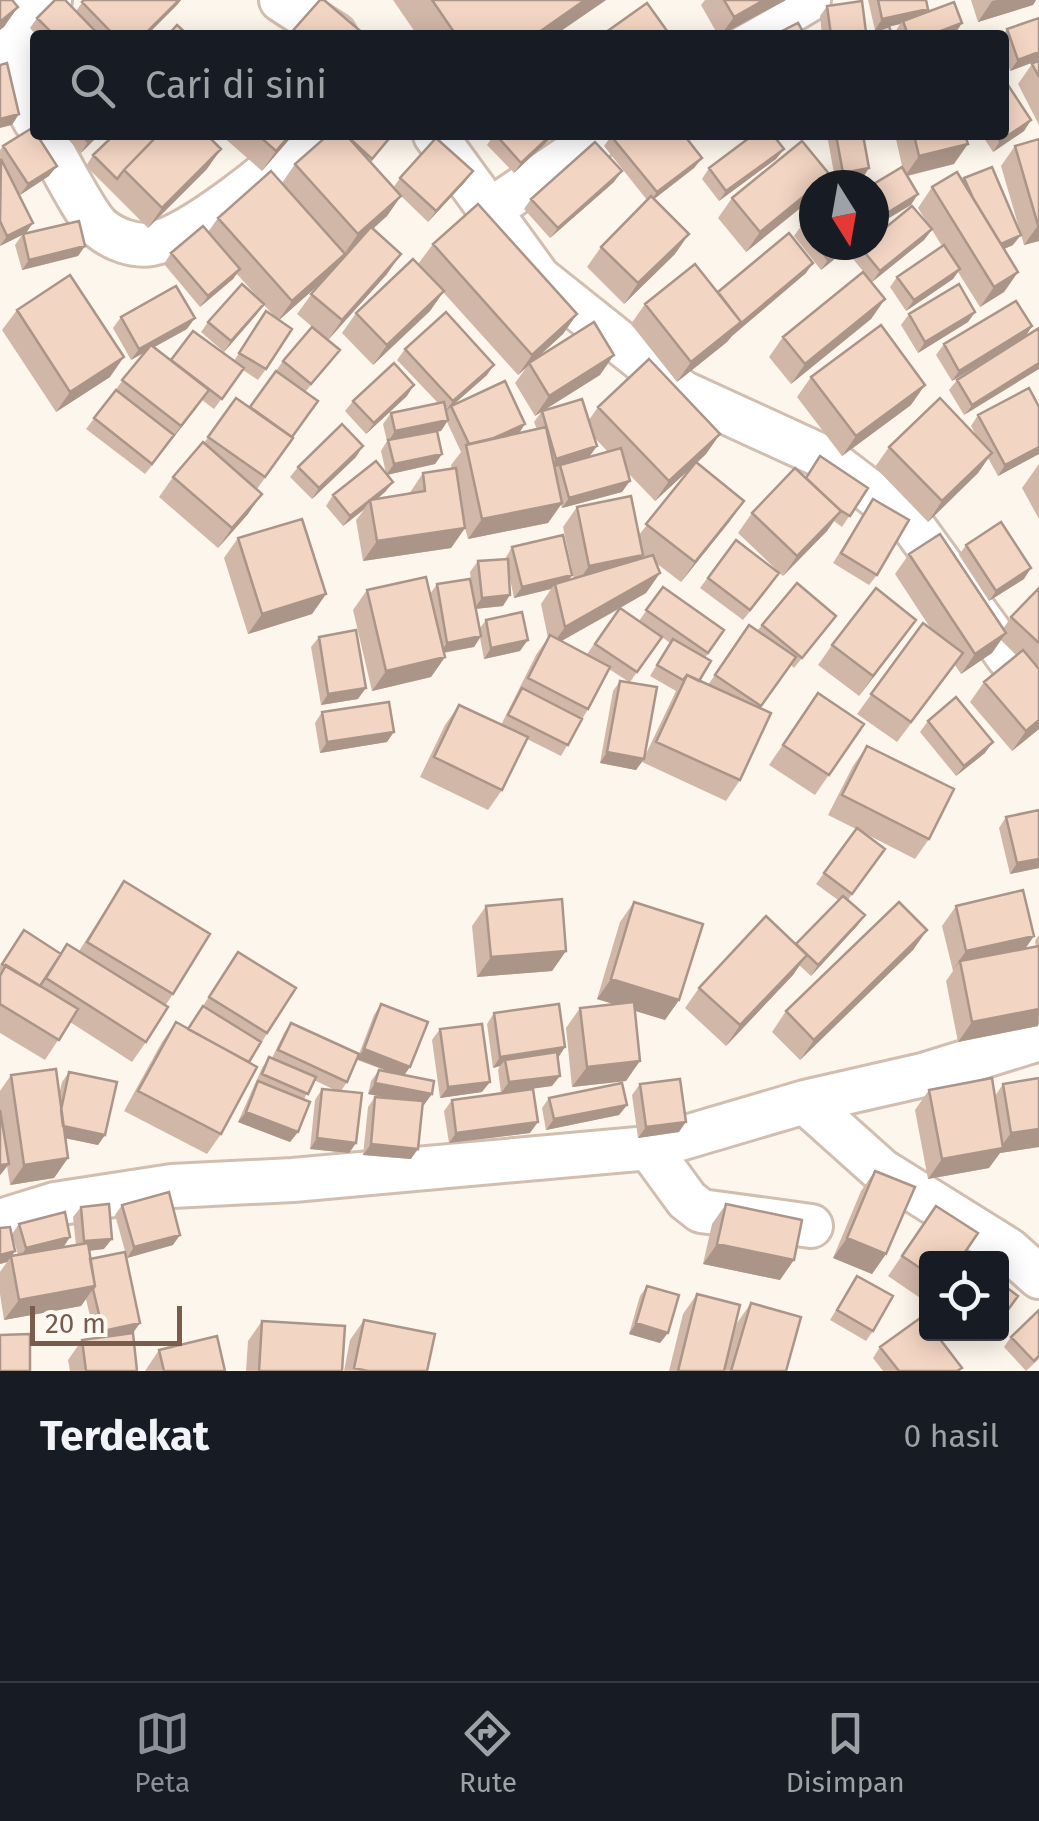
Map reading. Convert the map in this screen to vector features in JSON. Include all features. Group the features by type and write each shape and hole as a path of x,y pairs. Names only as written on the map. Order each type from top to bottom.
{"street":[{"path":"30,112 13,68 12,46 21,22 50,0"},
{"path":"281,0 327,30"},
{"path":"760,30 808,0"},
{"path":"47,140 99,227 125,243 150,244 184,230 256,182 304,140"},
{"path":"440,140 505,199 539,278 682,392 826,458 910,522 1008,657 1039,682"},
{"path":"505,199 594,140"},
{"path":"0,1221 55,1204 172,1186 292,1180 649,1148 805,1102 923,1076 1039,1039"},
{"path":"805,1102 881,1170 1009,1250 1039,1277"},
{"path":"649,1148 687,1200 701,1211 811,1226"}],"building":[{"path":"0,0 12,0 18,7 0,22"},
{"path":"55,0 65,0 94,30 49,30 37,18"},
{"path":"179,0 149,30 109,30 82,2"},
{"path":"324,0 359,30 293,30"},
{"path":"432,0 585,0 542,30 453,30"},
{"path":"724,0 764,0 734,17"},
{"path":"878,0 926,0 928,9 882,19"},
{"path":"862,1 866,30 830,30 827,6"},
{"path":"954,2 962,23 943,30 906,30 903,21"},
{"path":"647,3 666,30 609,30"},
{"path":"1039,18 1039,52 1018,60 1007,29"},
{"path":"798,23 802,30 784,30"},
{"path":"7,63 19,114 0,119 0,65"},
{"path":"1009,87 1031,120 1009,135"},
{"path":"30,129 30,140 40,140 57,166 28,184 3,146"},
{"path":"1039,139 1039,224 1038,225 1015,146"},
{"path":"109,140 153,140 117,179 93,155"},
{"path":"153,140 212,140 221,149 162,208 124,170"},
{"path":"264,140 286,140 276,151"},
{"path":"322,140 351,140 401,196 358,234 295,164"},
{"path":"351,140 388,140 372,159"},
{"path":"434,140 473,171 436,211 400,178"},
{"path":"500,140 546,140 521,163"},
{"path":"614,140 688,140 702,158 657,192"},
{"path":"746,140 777,140 784,149 726,191 709,168"},
{"path":"837,140 864,140 869,168 842,170"},
{"path":"915,140 967,140 968,144 919,156"},
{"path":"802,141 826,170 799,170 799,200 760,232 732,198"},
{"path":"595,142 622,171 558,228 531,199"},
{"path":"1,159 33,223 7,236 0,221"},
{"path":"902,167 918,194 889,212 889,175"},
{"path":"992,167 1021,235 1001,244 964,178"},
{"path":"271,171 345,254 292,301 218,218"},
{"path":"957,172 1018,272 994,287 932,187"},
{"path":"651,196 689,234 638,283 601,247"},
{"path":"478,204 577,314 532,355 433,244"},
{"path":"912,206 932,229 880,271 871,260 889,260 889,225"},
{"path":"79,221 85,246 29,260 23,234"},
{"path":"203,226 240,269 208,296 171,253"},
{"path":"371,227 401,254 342,320 311,294"},
{"path":"789,233 799,246 799,260 813,263 739,325 741,322 718,292"},
{"path":"944,245 960,269 914,300 897,277"},
{"path":"413,259 444,291 387,345 356,313"},
{"path":"695,264 741,322 691,362 645,304"},
{"path":"863,272 885,299 805,364 783,337"},
{"path":"70,275 124,357 70,392 17,310"},
{"path":"242,284 264,304 231,341 208,322"},
{"path":"959,284 975,312 925,342 909,314"},
{"path":"176,286 195,318 139,349 121,317"},
{"path":"1016,301 1032,326 959,371 944,344"},
{"path":"266,311 292,329 266,369 239,353"},
{"path":"446,312 494,365 453,401 405,349"},
{"path":"594,322 614,355 549,396 529,363"},
{"path":"881,325 925,385 856,436 811,377"},
{"path":"312,327 340,350 311,384 283,361"},
{"path":"1039,328 1039,363 972,405 957,380"},
{"path":"193,331 244,368 222,399 171,360"},
{"path":"151,345 209,390 181,426 122,380"},
{"path":"649,359 720,434 669,481 598,407"},
{"path":"394,363 414,385 374,423 353,401"},
{"path":"276,371 318,401 292,437 250,407"},
{"path":"505,381 525,424 469,444 451,406"},
{"path":"1029,388 1039,407 1039,447 1005,465 978,415"},
{"path":"116,390 174,435 152,464 94,418"},
{"path":"236,398 293,438 265,477 208,437"},
{"path":"940,398 992,453 942,501 889,447"},
{"path":"582,399 597,446 556,459 542,411"},
{"path":"444,402 448,420 395,431 391,413"},
{"path":"342,424 363,446 319,488 298,467"},
{"path":"546,427 562,503 482,519 466,445"},
{"path":"437,431 442,454 394,464 388,440"},
{"path":"203,442 262,494 232,528 173,477"},
{"path":"621,448 630,481 569,498 560,465"},
{"path":"820,456 868,488 850,516 806,478"},
{"path":"376,461 393,482 350,516 333,495"},
{"path":"696,462 744,501 695,562 646,524"},
{"path":"456,468 465,528 377,541 370,500 425,491 423,473"},
{"path":"795,468 841,511 797,556 752,513"},
{"path":"631,496 643,555 589,566 577,507"},
{"path":"873,499 909,520 877,575 841,553"},
{"path":"302,519 326,594 262,614 238,538"},
{"path":"1001,522 1031,568 996,591 966,545"},
{"path":"940,534 1006,633 975,654 909,554"},
{"path":"563,535 572,575 522,587 512,547"},
{"path":"736,540 779,573 750,610 708,578"},
{"path":"653,555 660,573 565,627 555,584"},
{"path":"508,559 510,595 482,598 478,561"},
{"path":"426,577 445,657 386,671 367,590"},
{"path":"470,579 481,636 447,643 437,584"},
{"path":"797,583 836,616 802,658 762,625"},
{"path":"663,587 724,630 708,653 646,610"},
{"path":"876,588 916,620 873,676 832,645"},
{"path":"1039,588 1039,643 1011,617"},
{"path":"620,608 662,637 637,672 595,644"},
{"path":"522,612 528,640 491,648 486,620"},
{"path":"923,623 963,653 911,722 871,694"},
{"path":"749,625 796,657 761,706 715,675"},
{"path":"356,630 366,688 328,694 319,637"},
{"path":"550,635 610,667 588,709 528,678"},
{"path":"673,639 711,661 699,681 687,675 683,680 657,665"},
{"path":"1023,650 1039,669 1039,720 1026,731 984,682"},
{"path":"687,675 771,713 740,780 656,742"},
{"path":"620,681 657,687 644,759 607,752"},
{"path":"522,688 582,719 568,745 508,715"},
{"path":"818,693 864,724 829,775 783,745"},
{"path":"956,697 993,742 964,766 928,721"},
{"path":"389,702 394,732 327,742 322,712"},
{"path":"459,705 528,737 502,790 434,757"},
{"path":"867,746 954,789 929,839 842,795"},
{"path":"1039,810 1039,859 1017,863 1006,817"},
{"path":"857,828 885,849 852,894 824,873"},
{"path":"124,881 210,934 173,994 87,942"},
{"path":"1023,890 1034,936 966,951 956,906"},
{"path":"843,896 865,915 818,965 796,944"},
{"path":"562,899 566,951 491,957 486,906"},
{"path":"634,902 703,924 679,1000 611,979"},
{"path":"899,902 927,930 814,1040 786,1011"},
{"path":"766,916 807,955 740,1025 699,988"},
{"path":"24,930 61,954 40,986 2,964"},
{"path":"67,944 168,1007 146,1042 46,978"},
{"path":"1039,946 1039,1009 972,1022 960,961"},
{"path":"238,952 296,988 267,1033 209,997"},
{"path":"6,965 78,1009 59,1040 0,1004 0,976"},
{"path":"634,1002 640,1061 587,1067 580,1008"},
{"path":"381,1004 428,1022 410,1067 364,1049"},
{"path":"559,1004 565,1047 500,1057 494,1013"},
{"path":"203,1006 261,1042 249,1062 188,1029"},
{"path":"176,1022 257,1067 221,1134 138,1091"},
{"path":"291,1023 359,1054 347,1082 278,1050"},
{"path":"482,1024 490,1082 448,1087 440,1029"},
{"path":"557,1052 560,1076 509,1082 505,1060"},
{"path":"269,1057 316,1077 308,1094 262,1074"},
{"path":"56,1069 68,1158 24,1165 11,1075"},
{"path":"379,1070 434,1081 432,1094 375,1083"},
{"path":"69,1072 117,1082 105,1135 63,1126 61,1110"},
{"path":"992,1078 1003,1148 942,1159 929,1090"},
{"path":"1039,1078 1039,1129 1011,1133 1003,1084"},
{"path":"680,1079 686,1122 646,1127 640,1084"},
{"path":"258,1081 310,1102 298,1132 246,1112"},
{"path":"622,1083 627,1105 554,1119 549,1098"},
{"path":"322,1089 362,1093 356,1143 317,1138"},
{"path":"533,1089 538,1122 456,1133 452,1100"},
{"path":"375,1097 423,1101 418,1149 371,1144"},
{"path":"0,1110 9,1164 0,1165"},
{"path":"875,1171 915,1187 886,1254 847,1238"},
{"path":"169,1192 180,1235 134,1247 122,1205"},
{"path":"109,1204 112,1239 84,1241 81,1207"},
{"path":"726,1204 802,1220 794,1260 717,1244"},
{"path":"936,1206 978,1233 966,1251 919,1251 919,1267 902,1256"},
{"path":"65,1212 70,1237 26,1248 19,1224"},
{"path":"10,1227 15,1251 0,1255 0,1228"},
{"path":"88,1243 95,1286 19,1300 11,1256"},
{"path":"125,1252 140,1323 103,1331 90,1259"},
{"path":"857,1276 893,1296 873,1331 837,1310"},
{"path":"647,1286 679,1295 668,1333 636,1323"},
{"path":"1009,1289 1018,1296 1009,1308"},
{"path":"697,1294 740,1305 724,1371 678,1371"},
{"path":"751,1303 801,1317 786,1371 731,1371"},
{"path":"1039,1310 1039,1356 1034,1361 1011,1337"},
{"path":"919,1319 919,1341 941,1341 962,1368 899,1371 880,1347"},
{"path":"364,1320 435,1334 427,1371 354,1368"},
{"path":"262,1321 345,1326 342,1371 259,1371"},
{"path":"133,1333 137,1371 86,1371 82,1340"},
{"path":"30,1334 30,1371 0,1371 0,1335"},
{"path":"217,1336 225,1371 164,1371 159,1350"}]}
